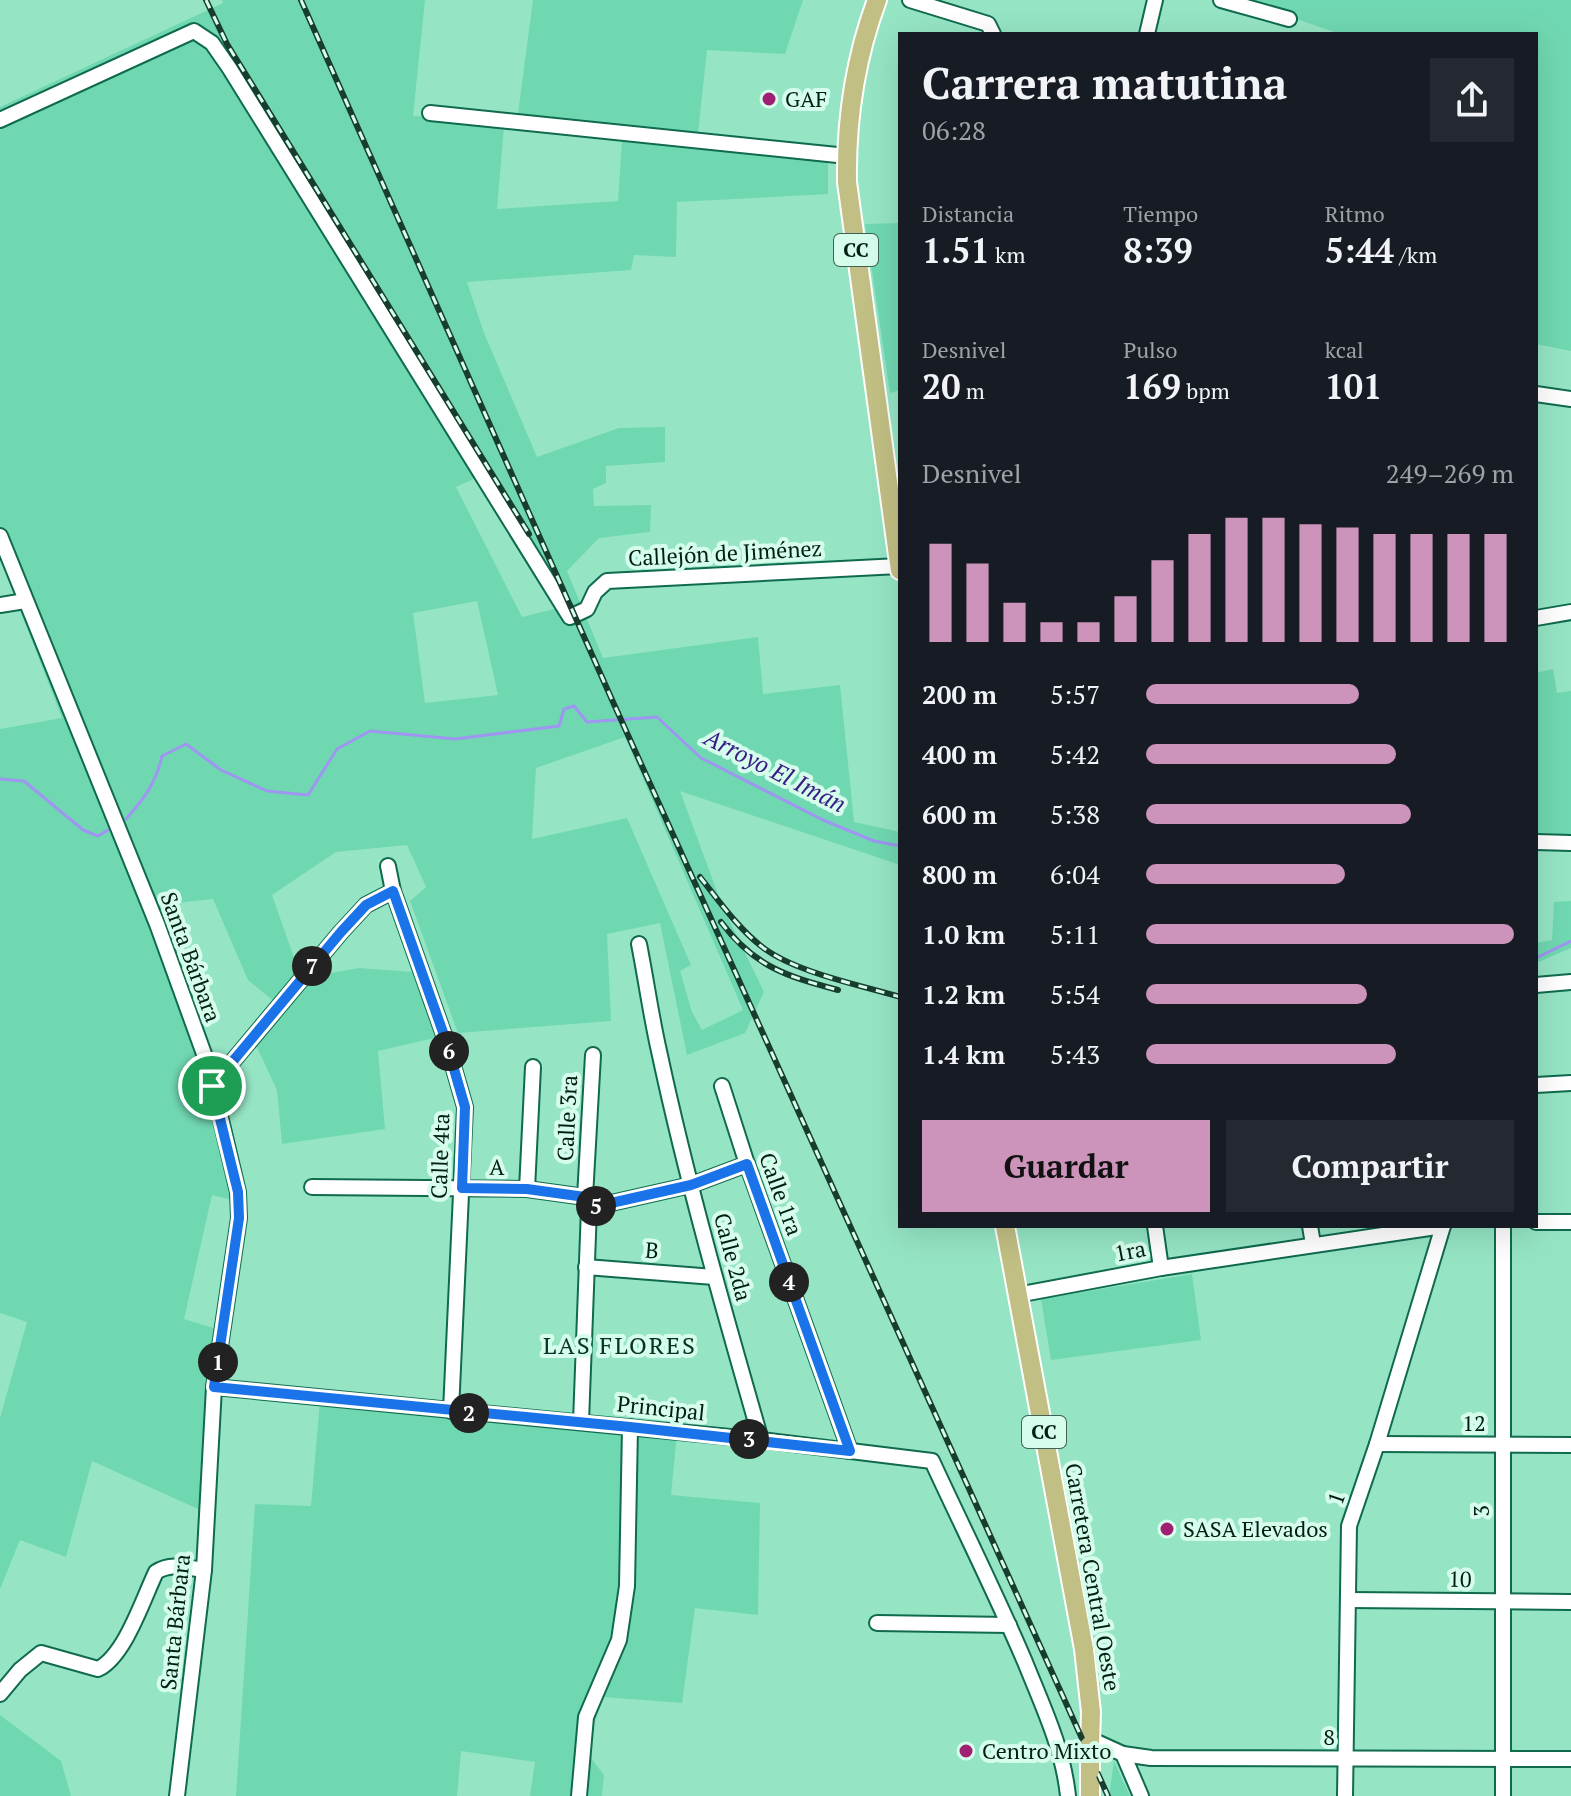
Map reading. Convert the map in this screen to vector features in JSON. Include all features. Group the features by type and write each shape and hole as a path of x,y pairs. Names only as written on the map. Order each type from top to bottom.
{"main road":[{"name":"CC","path":"877,0 856,67 847,156 855,244 896,501 898,534"},
{"name":"Carretera Central Oeste","path":"1005,1228 1084,1649 1090,1701 1090,1796"}],"street":[{"path":"910,0 988,24 992,32"},
{"path":"1147,32 1155,0"},
{"path":"1221,0 1289,19"},
{"name":"Callejón de Jiménez","path":"0,120 194,31 212,43 570,617 587,609 595,592 607,581 898,568"},
{"path":"430,113 847,156"},
{"path":"1538,394 1571,399"},
{"name":"Santa Bárbara","path":"0,536 157,924 208,1065 238,1192 239,1218 214,1387 204,1570 177,1796"},
{"path":"0,605 25,601"},
{"path":"1538,618 1571,612"},
{"path":"1538,842 1571,843"},
{"name":"Calle 4ta","path":"388,866 393,891 445,1038 465,1107 451,1411"},
{"path":"212,1086 366,905 393,891"},
{"name":"Calle 2da","path":"639,944 658,1048 691,1185 761,1440"},
{"path":"1538,985 1571,982"},
{"name":"Calle 3ra","path":"581,1422 593,1055"},
{"path":"527,1189 533,1067"},
{"path":"1538,1085 1571,1083"},
{"name":"Calle 1ra","path":"722,1086 850,1451"},
{"name":"A","path":"312,1187 527,1189 587,1202 691,1185 747,1164"},
{"path":"1538,1222 1571,1222"},
{"path":"1155,1228 1161,1268"},
{"path":"1310,1228 1313,1244"},
{"name":"1ra","path":"1017,1295 1161,1268 1429,1228"},
{"name":"1","path":"1345,1796 1349,1526 1442,1228"},
{"name":"3","path":"1503,1228 1503,1796"},
{"name":"B","path":"586,1267 714,1277"},
{"name":"Principal","path":"214,1387 761,1440 932,1461 1009,1625 1056,1738 1065,1767 1068,1796"},
{"path":"579,1796 586,1717 619,1640 627,1586 630,1427"},
{"name":"12","path":"1377,1444 1571,1445"},
{"path":"0,1694 20,1670 41,1653 98,1669 109,1664 123,1642 156,1572 163,1567 175,1566 204,1570"},
{"name":"10","path":"1348,1600 1571,1602"},
{"path":"877,1623 1009,1625"},
{"name":"8","path":"1090,1742 1123,1754 1151,1758 1571,1759"},
{"path":"1123,1754 1141,1796"}],"green space":[{"path":"222,0 425,0 413,116 517,121 533,0 803,0 785,54 707,50 698,133 828,147 828,194 677,202 676,257 634,255 631,270 467,282 484,333 537,457 619,428 665,427 665,462 606,466 606,483 593,489 594,506 651,505 650,532 599,538 567,571 603,658 758,637 763,694 840,685 854,822 898,832 898,864 680,791 722,905 764,992 745,1033 687,1055 660,923 607,934 611,1021 458,1033 410,901 426,887 407,845 336,852 272,895 302,980 313,966 331,973 359,968 413,972 439,1037 378,1051 385,1129 282,1144 277,1090 254,1041 282,1008 248,980 213,899 148,906 202,1065 232,1200 212,1195 184,1319 223,1331 201,1560 198,1509 92,1461 66,1557 20,1540 0,1589 0,1418 27,1322 0,1313 0,729 62,718 0,550 0,107 223,3","holes":["504,127 622,141 618,201 497,209","480,476 562,607 522,617 456,487","477,601 498,695 425,703 413,613","625,737 743,1010 702,1030 692,1012 680,971 691,965 627,818 532,839 536,768"]},
{"path":"1242,0 1571,0 1571,351 1538,344 1538,32 1334,32"},
{"path":"898,223 898,391 890,393 865,224"},
{"path":"1553,669 1557,693 1571,691 1571,838 1538,837 1538,673"},
{"path":"1571,901 1571,948 1538,962 1538,943 1552,940 1554,902"},
{"path":"1192,1274 1201,1340 1051,1360 1041,1299"},
{"path":"320,1401 677,1433 671,1495 760,1503 758,1615 695,1608 682,1703 603,1697 592,1732 591,1758 604,1775 602,1796 530,1796 535,1762 461,1751 457,1796 236,1796 255,1504 311,1506"},
{"path":"0,1715 61,1761 71,1796 0,1796"},
{"path":"1114,1761 1130,1796 1109,1796"}],"waterway":[{"name":"Arroyo El Imán","path":"126,819 148,790 162,756 186,744 221,770 267,791 308,795 337,749 370,731 455,739 559,726 564,709 574,706 587,722 657,717 701,758 823,820 874,841 898,846"},
{"name":"Arroyo El Imán","path":"0,779 24,781 83,830 98,836 108,830"},
{"name":"Arroyo El Imán","path":"1538,957 1571,941"}],"railway":[{"path":"206,0 227,44 529,534"},
{"path":"301,0 613,702 1108,1796"},
{"path":"700,877 744,931 775,955 828,977 898,996"},
{"path":"721,922 746,949 772,967 802,980 838,990"}],"place":[{"name":"GAF","path":"769,99"},
{"name":"SASA Elevados","path":"1167,1529"},
{"name":"Centro Mixto","path":"966,1751"}],"district":[{"name":"LAS FLORES","path":"620,1346"}],"route":[{"path":"393,891 445,1038 465,1107 462,1188 527,1189 585,1197 589,1208 691,1185 747,1164 850,1451 214,1387 239,1218 238,1192 212,1086 366,905 393,891"}]}
